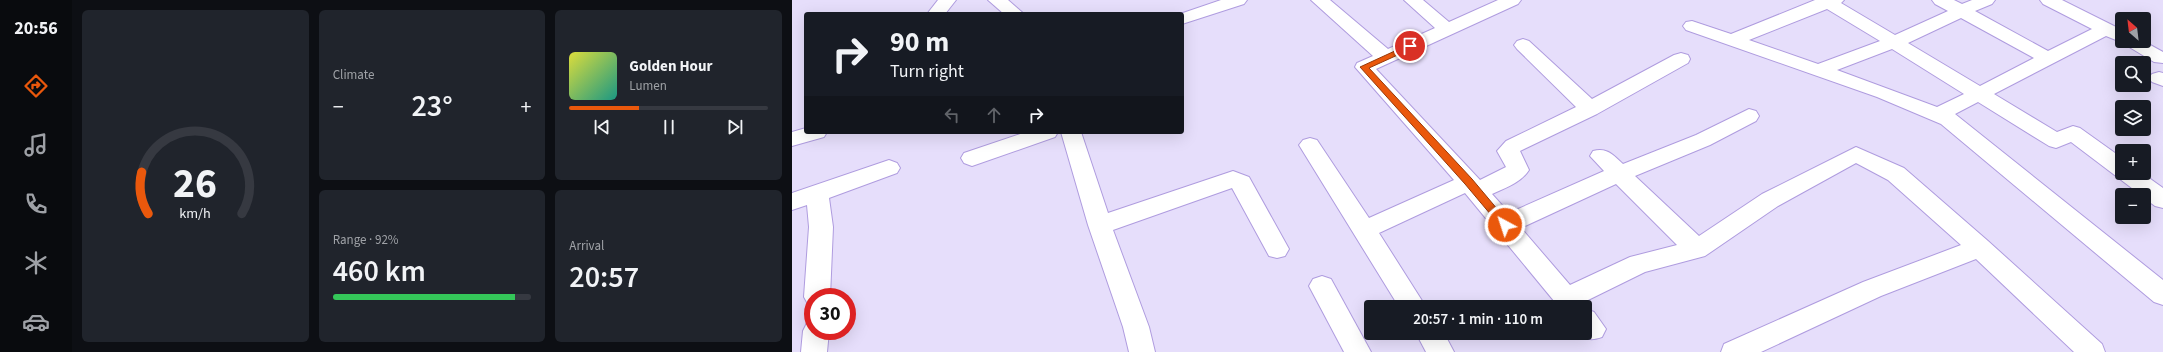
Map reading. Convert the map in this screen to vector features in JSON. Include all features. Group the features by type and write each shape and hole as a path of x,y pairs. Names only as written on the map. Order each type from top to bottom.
{"street":[{"path":"938,12 947,0"},
{"path":"997,0 1012,12"},
{"path":"1184,18 1238,0"},
{"path":"1320,0 1386,57"},
{"path":"1413,0 1447,30"},
{"path":"1512,0 1364,67 1473,186 1568,300"},
{"path":"1941,0 2049,59"},
{"path":"1819,70 1894,42 1959,11 1986,0"},
{"path":"2049,0 2114,33"},
{"path":"1731,40 1829,1 2056,141 2073,133 2115,164"},
{"path":"1692,26 1884,93 1948,119 2163,295"},
{"path":"1938,115 2049,59 2114,33"},
{"path":"1524,45 1590,109"},
{"path":"2142,48 2161,58"},
{"path":"1364,230 1473,186 1508,176 1518,170 1516,163 1508,151 1513,146 1590,109 1681,59"},
{"path":"1505,225 1582,190 1703,140 1749,116"},
{"path":"792,139 810,134"},
{"path":"972,158 1042,134"},
{"path":"1073,134 1100,225 1136,327 1142,352"},
{"path":"1310,145 1408,300"},
{"path":"1576,300 1639,264 1697,249 1770,200 1856,154 1896,174 1980,248 2092,352"},
{"path":"1601,156 1697,249"},
{"path":"792,202 889,168"},
{"path":"1100,225 1233,179 1240,183 1277,249"},
{"path":"2136,180 2163,200"},
{"path":"817,193 821,227 818,288"},
{"path":"1734,352 1872,289 1980,248"},
{"path":"1322,286 1358,352"},
{"path":"814,352 815,340"},
{"path":"1433,340 1441,352"}],"route":[{"path":"1410,46 1364,67 1469,182 1505,225"}]}
